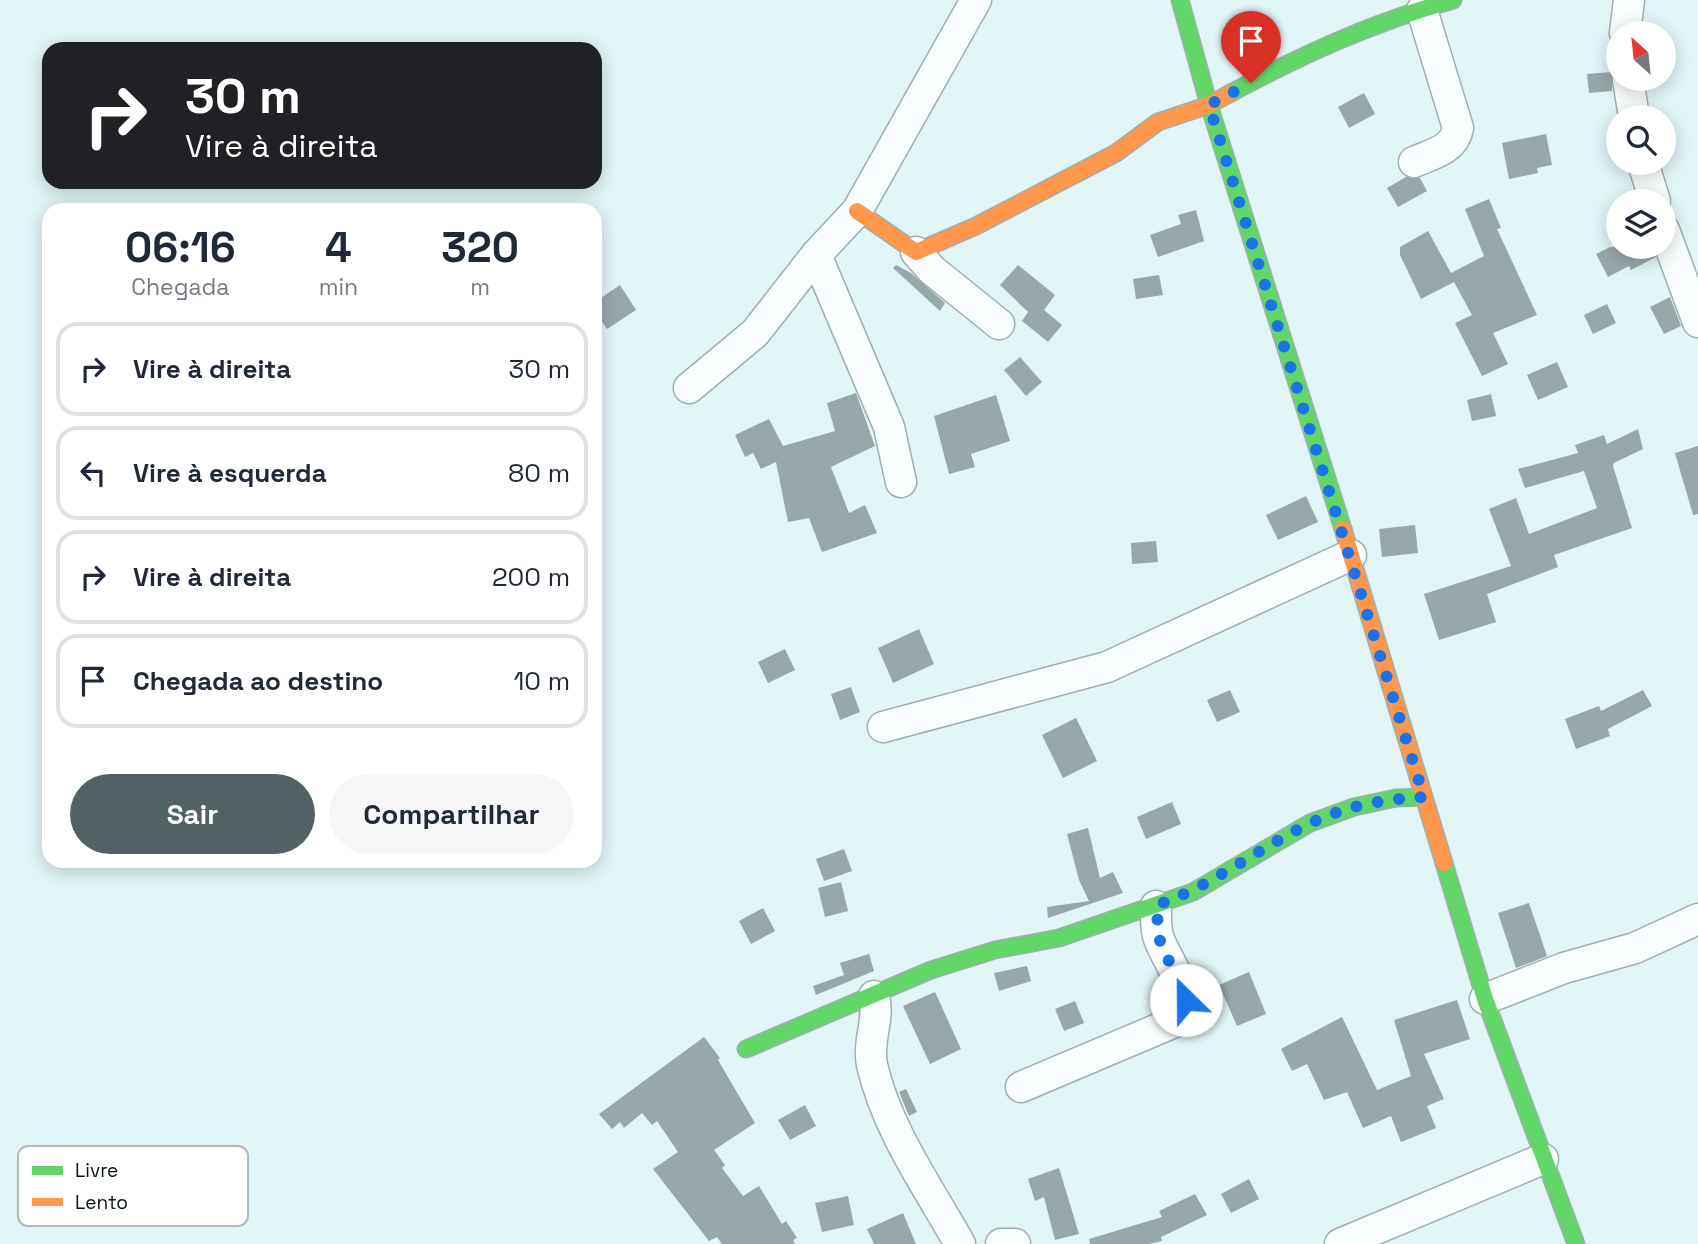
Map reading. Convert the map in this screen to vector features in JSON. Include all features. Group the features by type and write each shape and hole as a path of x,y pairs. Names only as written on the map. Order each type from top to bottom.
{"street":[{"path":"688,388 755,332 816,254 857,211 976,0"},
{"path":"1180,0 1209,105 1351,555 1485,999 1576,1244"},
{"path":"916,252 976,226 1084,167 1116,153 1158,122 1209,105 1292,61 1389,18 1453,0"},
{"path":"1626,21 1629,0"},
{"path":"1414,163 1445,149 1456,139 1458,128 1422,10"},
{"path":"857,211 916,252 932,270 999,324"},
{"path":"1676,250 1688,270 1698,322"},
{"path":"816,254 889,427 901,482"},
{"path":"883,727 1107,667 1351,555"},
{"path":"746,1049 931,970 995,950 1059,937 1193,892 1310,823 1354,807 1396,798 1424,797"},
{"path":"1021,1087 1177,1021 1186,1000 1158,936 1157,905"},
{"path":"1485,999 1564,968 1635,948 1698,919"},
{"path":"874,996 876,1017 870,1048 885,1108 960,1244"},
{"path":"1340,1244 1543,1159"},
{"path":"1001,1244 1015,1244"}],"building":[{"path":"1606,72 1606,91 1612,91 1589,93 1587,74"},
{"path":"1364,93 1375,114 1349,128 1338,107"},
{"path":"1546,134 1552,165 1537,168 1538,173 1509,179 1502,143"},
{"path":"1406,177 1420,178 1427,191 1398,207 1387,188"},
{"path":"1489,199 1501,228 1497,229 1537,315 1493,333 1508,364 1482,376 1455,323 1472,315 1454,282 1421,299 1400,255 1400,247 1428,231 1451,273 1484,256 1465,209"},
{"path":"1196,210 1204,241 1158,257 1150,235 1181,224 1178,215"},
{"path":"1606,249 1606,259 1652,259 1631,270 1629,266 1608,277 1596,254"},
{"path":"896,265 911,273 945,303 940,311 893,268"},
{"path":"1018,265 1055,295 1044,310 1062,325 1048,342 1022,321 1028,312 1000,285"},
{"path":"1159,275 1163,295 1136,299 1133,279"},
{"path":"620,285 636,310 607,329 602,322 602,297"},
{"path":"1670,297 1681,326 1664,334 1650,307"},
{"path":"1607,304 1616,323 1593,334 1584,315"},
{"path":"1020,357 1042,382 1026,396 1004,370"},
{"path":"1557,362 1568,387 1538,400 1527,375"},
{"path":"856,393 875,446 831,467 849,513 865,505 877,533 822,552 809,518 788,522 776,462 761,469 753,453 745,457 735,435 769,419 783,446 835,431 827,403"},
{"path":"1491,394 1496,416 1472,421 1467,400"},
{"path":"996,395 1010,441 971,454 975,467 949,474 934,416"},
{"path":"1638,429 1643,449 1614,463 1613,466 1632,528 1554,555 1558,567 1487,594 1496,622 1439,640 1424,594 1511,566 1489,509 1516,498 1529,534 1597,508 1584,471 1525,488 1518,469 1578,453 1575,445 1604,435 1607,444"},
{"path":"1698,446 1698,514 1693,515 1675,453"},
{"path":"1306,496 1318,522 1278,540 1266,515"},
{"path":"1415,525 1418,553 1382,557 1379,529"},
{"path":"1156,541 1158,562 1132,564 1131,543"},
{"path":"919,629 934,664 893,683 878,648"},
{"path":"785,649 795,670 768,683 758,662"},
{"path":"851,687 860,712 840,720 831,694"},
{"path":"1230,690 1240,712 1217,722 1207,700"},
{"path":"1643,690 1652,706 1608,729 1610,736 1576,749 1565,719 1599,706 1601,711"},
{"path":"1076,718 1097,761 1063,778 1042,735"},
{"path":"1172,802 1181,824 1146,839 1137,817"},
{"path":"1088,828 1100,878 1113,872 1123,893 1048,918 1047,907 1089,901 1079,880 1067,834"},
{"path":"844,849 852,871 824,881 816,859"},
{"path":"841,882 848,911 825,917 818,888"},
{"path":"1529,903 1547,956 1516,968 1498,913"},
{"path":"763,908 775,931 751,944 739,921"},
{"path":"869,954 874,971 816,995 813,986 844,975 840,963"},
{"path":"1027,966 1031,981 999,991 994,973"},
{"path":"1249,972 1266,1014 1237,1026 1219,985"},
{"path":"935,992 961,1049 930,1064 903,1006"},
{"path":"1457,1000 1470,1039 1424,1054 1444,1099 1427,1106 1436,1128 1401,1142 1391,1116 1363,1128 1347,1092 1324,1100 1307,1064 1292,1071 1281,1049 1342,1017 1377,1090 1411,1076 1394,1020"},
{"path":"1075,1001 1084,1023 1064,1031 1055,1009"},
{"path":"704,1037 720,1058 718,1060 755,1123 714,1150 725,1165 722,1168 743,1196 759,1186 782,1224 786,1221 797,1238 793,1240 795,1244 722,1244 717,1237 709,1241 653,1169 678,1152 657,1121 652,1125 642,1113 624,1128 620,1122 612,1129 599,1114"},
{"path":"906,1089 917,1112 909,1116 899,1092"},
{"path":"805,1105 816,1126 790,1140 778,1120"},
{"path":"1059,1168 1079,1234 1055,1240 1044,1197 1035,1201 1028,1179"},
{"path":"1249,1179 1259,1199 1231,1213 1221,1194"},
{"path":"1195,1194 1207,1215 1161,1237 1162,1241 1149,1244 1090,1244 1089,1239 1162,1217 1159,1211"},
{"path":"848,1196 854,1225 822,1232 815,1203"},
{"path":"903,1213 916,1244 874,1244 867,1229"}],"traffic: fast":[{"path":"1180,0 1209,105 1343,529"},
{"path":"1229,94 1338,41 1453,0"},
{"path":"746,1049 931,970 995,950 1059,938 1193,892 1310,823 1354,807 1396,798 1424,797"},
{"path":"1444,863 1485,999 1576,1244"}],"traffic: slow":[{"path":"857,211 916,252 976,226 1116,153 1158,122 1209,105 1229,94"},
{"path":"1343,529 1444,863"}],"route":[{"path":"1186,1000 1158,936 1157,905 1193,892 1310,823 1354,807 1396,798 1424,797 1209,105 1251,83"}]}
